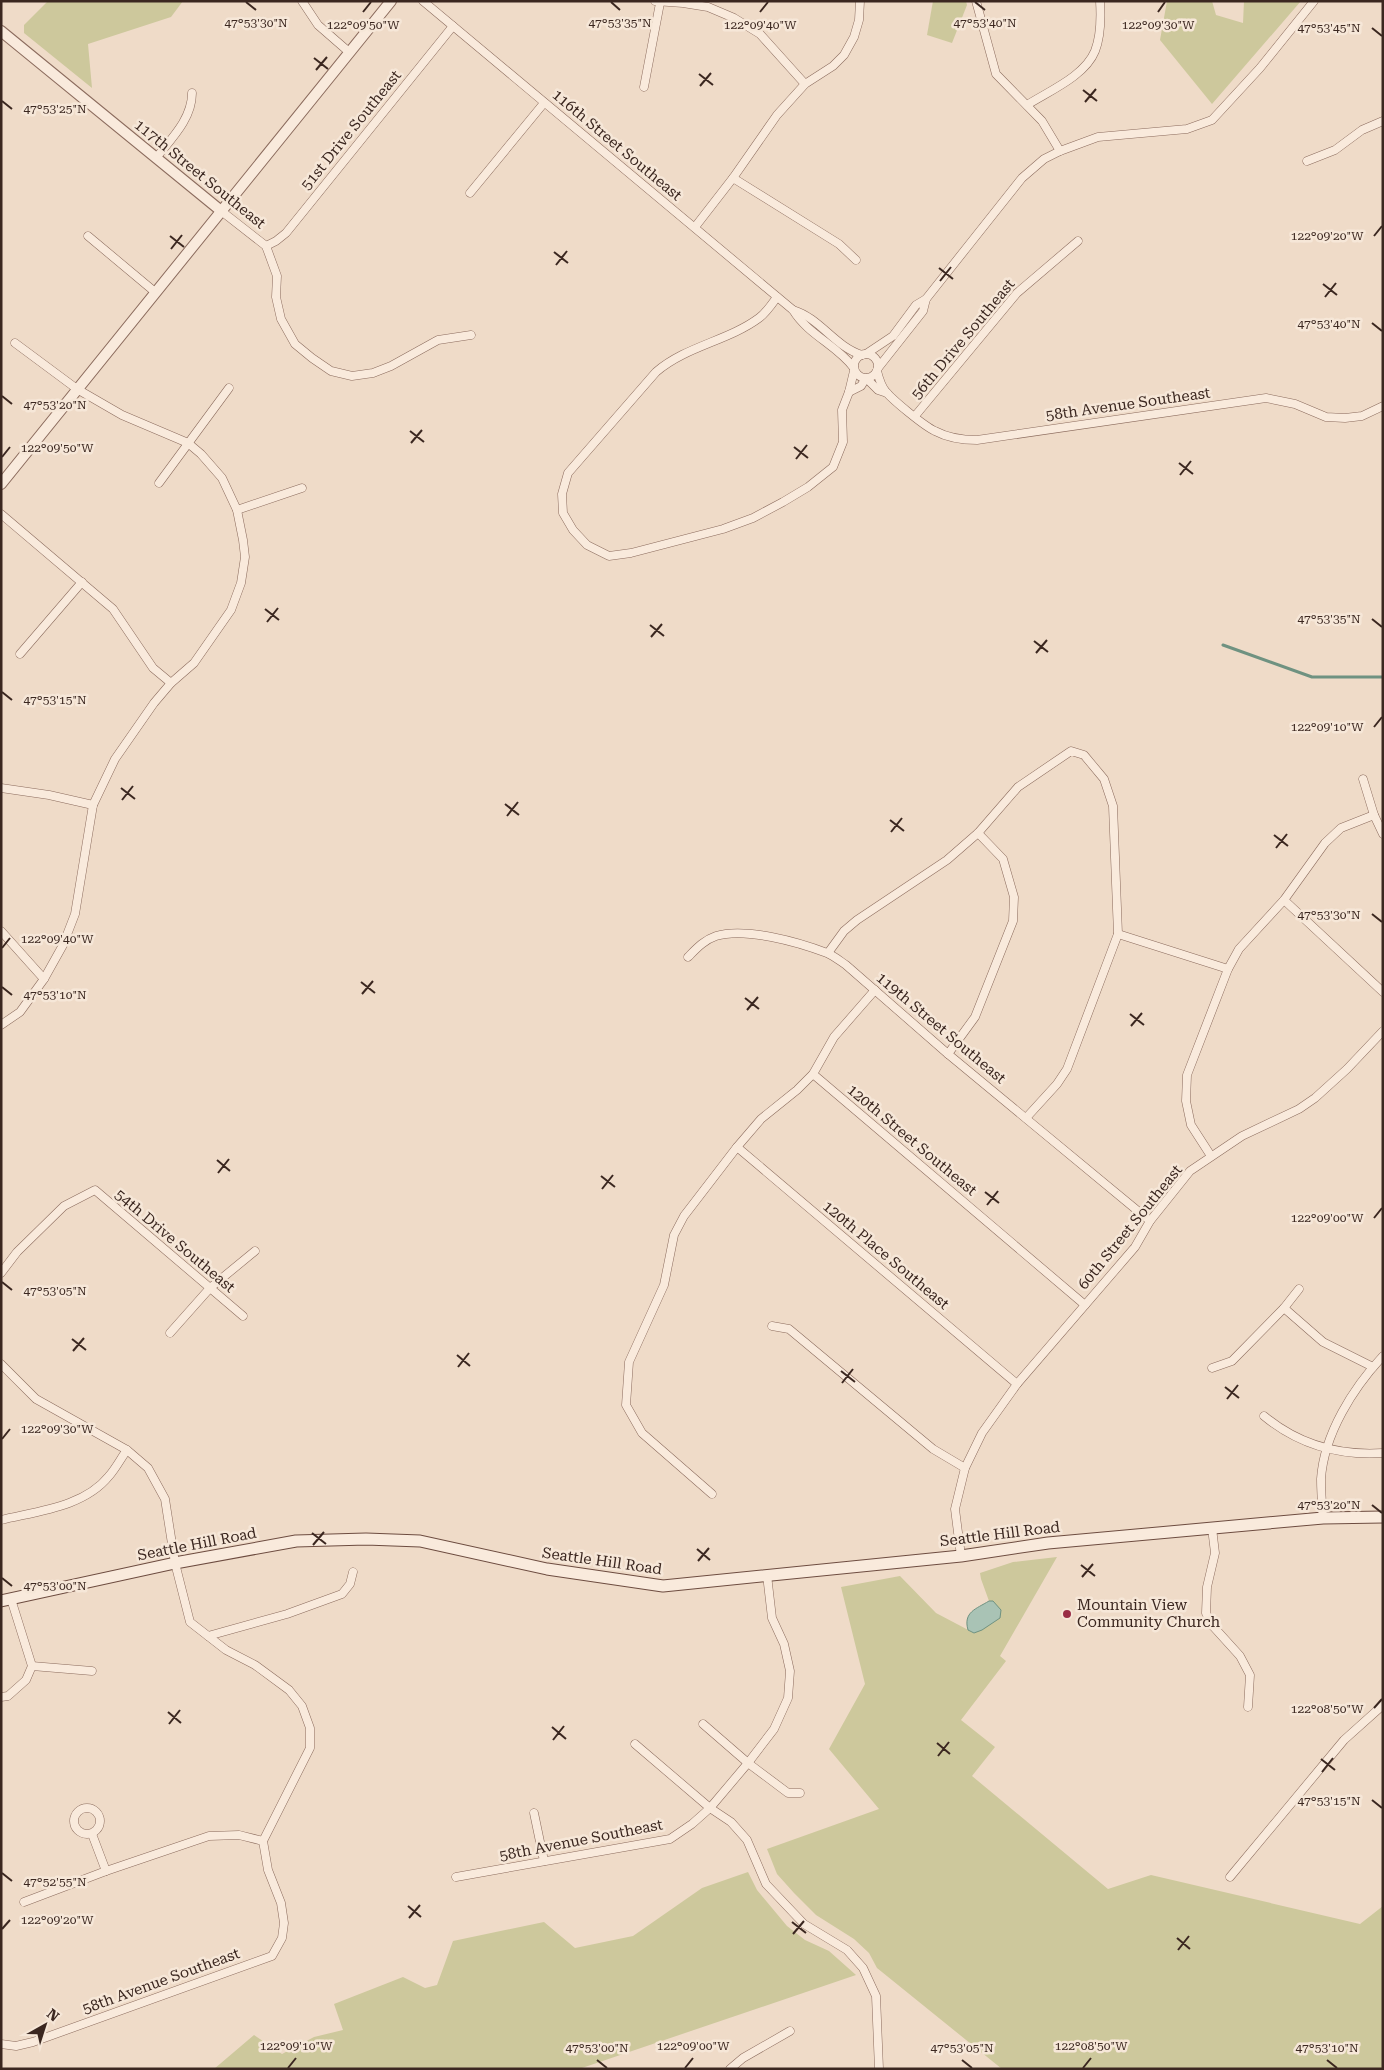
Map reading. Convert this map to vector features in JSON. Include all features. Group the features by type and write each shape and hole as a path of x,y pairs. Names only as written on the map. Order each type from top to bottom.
{"main road":[{"name":"Seattle Hill Road","path":"6,1600 175,1563 296,1541 366,1539 420,1541 547,1569 663,1586 961,1556 1048,1543 1323,1518 1383,1517"}],"street":[{"path":"302,1 318,25 349,52"},
{"path":"1,484 220,210 391,1"},
{"name":"116th Street Southeast","path":"423,1 778,297 793,310 798,319 844,356 854,369"},
{"path":"695,227 733,178 777,115 805,84 833,66 844,54 854,37 859,20 860,1"},
{"path":"976,1 996,74 1042,121 1060,150"},
{"path":"1027,105 1077,75 1095,51 1100,19 1100,1"},
{"path":"778,297 760,317 668,361 656,372 568,473 562,494 563,513 573,530 588,544 608,556 631,553 677,542 752,518 808,487 833,467 843,442 842,410 850,392 856,359 892,336 916,305 926,299 1022,178 1044,159 1060,150 1098,137 1188,129 1212,120 1260,68 1314,1"},
{"path":"644,87 658,2 708,7 734,18 760,34 805,84"},
{"name":"51st Drive Southeast","path":"266,246 286,233 453,26"},
{"name":"117th Street Southeast","path":"1,31 266,246 278,276 276,297 281,319 295,344 332,371 352,376 373,373 392,366 438,340 471,335"},
{"path":"156,158 180,128 192,103 192,93"},
{"path":"470,194 544,103"},
{"path":"1307,161 1335,150 1362,130 1383,121"},
{"path":"733,178 839,244 856,260"},
{"path":"88,236 155,292"},
{"name":"56th Drive Southeast","path":"915,416 1017,293 1078,241"},
{"path":"854,369 860,377 867,378 875,375 923,311 926,299"},
{"name":"116th Street Southeast","path":"793,310 803,313 852,352 864,354"},
{"path":"1,1025 20,1012 44,979 63,944 75,914 92,805 115,759 138,725 171,683 194,663 231,610 241,583 245,557 244,540 237,510 222,478 188,442 122,415 77,390 15,343"},
{"path":"864,354 870,355 876,360 878,369"},
{"name":"58th Avenue Southeast","path":"878,369 882,385 887,393 935,431 961,440 977,440 1266,398 1295,404 1326,417 1346,418 1362,416 1383,406"},
{"path":"850,392 861,386 867,378"},
{"name":"58th Avenue Southeast","path":"867,378 878,390 887,393"},
{"path":"159,483 229,388"},
{"path":"237,510 302,488"},
{"path":"1,514 113,610 153,668 171,683"},
{"path":"20,654 82,582"},
{"path":"828,953 844,930 947,860 978,833 1018,787 1071,751 1084,755 1104,779 1113,806 1118,934 1067,1069 1057,1084 1026,1118"},
{"path":"1363,778 1374,815 1383,834"},
{"path":"1,788 49,795 92,805"},
{"path":"1211,1156 1191,1125 1186,1101 1187,1075 1228,969 1239,949 1284,900 1301,878 1324,842 1341,828 1374,815"},
{"path":"948,1054 975,1017 1013,921 1014,897 1003,859 978,833"},
{"path":"1284,900 1383,992"},
{"path":"1,931 44,979"},
{"name":"119th Street Southeast","path":"688,958 699,946 715,936 737,933 779,939 828,953 846,965 948,1054 1150,1221"},
{"path":"1118,934 1228,969"},
{"path":"712,1494 642,1432 626,1405 629,1362 664,1285 674,1236 684,1216 737,1146 762,1119 813,1074 834,1036 875,990"},
{"name":"60th Street Southeast","path":"961,1556 955,1509 965,1468 982,1433 1017,1384 1135,1247 1150,1221 1190,1172 1242,1136 1299,1110 1347,1069 1383,1031"},
{"name":"120th Street Southeast","path":"813,1074 1085,1305"},
{"name":"120th Place Southeast","path":"737,1146 1017,1384"},
{"name":"54th Drive Southeast","path":"1,1272 17,1252 64,1206 95,1190 243,1316"},
{"path":"170,1333 210,1288 255,1251"},
{"path":"1212,1368 1232,1361 1284,1308 1299,1289"},
{"path":"1284,1308 1323,1342 1373,1367"},
{"path":"772,1326 790,1329 934,1449 965,1468"},
{"path":"1323,1518 1321,1478 1327,1448 1342,1412 1373,1367 1383,1356"},
{"path":"1,1364 36,1399 126,1450 148,1468 165,1499 175,1563 190,1622 226,1650 255,1665 289,1690 302,1706 310,1728 310,1748 263,1841 239,1835 209,1836 106,1871 24,1902"},
{"path":"1264,1416 1279,1429 1300,1440 1347,1452 1383,1453"},
{"path":"1,1520 74,1501 95,1490 109,1476 126,1450"},
{"path":"1212,1528 1215,1553 1207,1587 1206,1613 1211,1624 1240,1656 1250,1675 1248,1707"},
{"path":"208,1636 287,1614 342,1594 350,1584 352,1572"},
{"name":"58th Avenue Southeast","path":"456,1877 670,1838 692,1824 710,1808 774,1729 788,1698 790,1672 784,1644 772,1618 767,1575"},
{"path":"1,1697 8,1696 26,1680 32,1666 6,1600"},
{"path":"32,1666 92,1671"},
{"path":"1230,1876 1344,1740 1383,1705"},
{"path":"703,1724 748,1763 788,1793 800,1793"},
{"path":"635,1744 710,1808 731,1822 747,1840 766,1884 804,1924 847,1950 863,1968 876,1996 879,2069"},
{"path":"534,1813 544,1861"},
{"path":"92,1834 106,1871"},
{"name":"58th Avenue Southeast","path":"1,2044 16,2046 33,2042 272,1956 282,1938 284,1923 281,1903 268,1870 263,1841"},
{"path":"730,2068 790,2031"}],"shaded area":[{"path":"48,1 183,1 171,17 88,44 92,88 24,33 24,25"},
{"path":"933,1 966,1 967,5 952,43 927,35"},
{"path":"1167,1 1212,1 1216,15 1243,23 1244,1 1301,1 1212,104 1160,40"},
{"path":"1057,1557 1000,1656 1006,1661 961,1720 995,1747 972,1776 1108,1889 1151,1875 1360,1924 1383,1906 1383,2069 1002,2069 877,1968 869,1953 854,1939 816,1915 777,1874 767,1849 879,1809 829,1749 865,1684 841,1587 900,1576 936,1613 974,1633 993,1601 989,1601 980,1573 1013,1562"},
{"path":"989,1601 993,1601 1001,1610 1000,1618 974,1633 968,1630 967,1619 969,1615"},
{"path":"748,1872 757,1890 787,1926 805,1940 829,1951 856,1975 579,2069 214,2069 254,2035 282,2054 314,2037 343,2030 334,2004 403,1977 425,1988 437,1985 453,1941 544,1922 575,1948 633,1936 702,1888"}],"waterway":[{"path":"1223,645 1312,677 1383,677"}],"place":[{"name":"Mountain View Community Church","path":"1067,1614"}]}
